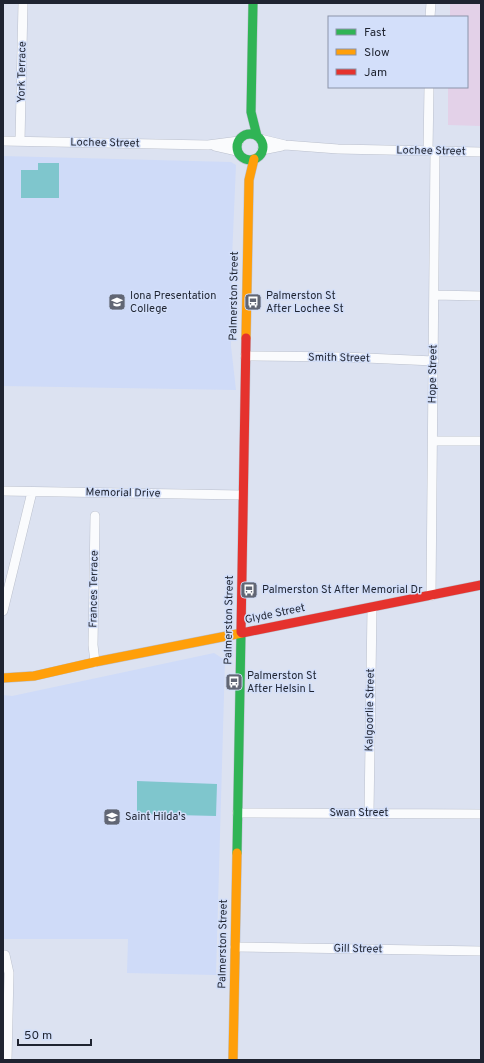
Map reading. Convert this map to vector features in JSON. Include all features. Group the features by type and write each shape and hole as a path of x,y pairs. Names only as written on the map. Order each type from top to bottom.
{"street":[{"name":"York Terrace","path":"20,141 22,3"},
{"path":"251,112 240,139 240,154 250,160 258,157 263,146 258,138 251,112 253,3"},
{"path":"430,16 431,3"},
{"name":"Hope Street","path":"429,88 432,151 434,295 431,596"},
{"path":"240,139 249,134 258,138"},
{"name":"Lochee Street","path":"258,138 285,145 338,149 481,152"},
{"name":"Lochee Street","path":"3,141 208,145 240,139"},
{"name":"Lochee Street","path":"208,145 240,154"},
{"name":"Lochee Street","path":"262,150 285,145"},
{"name":"Palmerston Street","path":"240,154 248,180"},
{"name":"Palmerston Street","path":"234,1060 248,180 254,159"},
{"path":"434,295 481,296"},
{"name":"Smith Street","path":"245,356 343,357 434,361"},
{"path":"433,441 481,441"},
{"name":"Memorial Drive","path":"3,491 242,495"},
{"path":"3,611 32,492"},
{"name":"Frances Terrace","path":"94,662 95,516"},
{"name":"Glyde Street","path":"3,678 34,676 94,662 372,608 481,585"},
{"name":"Kalgoorlie Street","path":"369,813 372,608"},
{"name":"Swan Street","path":"237,813 481,814"},
{"name":"Gill Street","path":"235,947 481,951"},
{"path":"5,955 9,973 7,1060"}],"shaded area":[{"path":"450,3 481,3 481,126 448,125 448,88 468,88 468,16 450,16"},
{"name":"Iona Presentation College","path":"3,156 231,162 236,165 232,258 231,346 236,390 3,386"},
{"path":"38,163 59,163 59,198 21,198 21,170 38,170"},
{"name":"Saint Hilda's","path":"214,653 225,660 216,975 127,973 128,939 3,939 3,695 12,696"},
{"path":"137,781 217,784 216,816 137,814"}],"traffic: fast":[{"path":"253,3 251,112 257,136"},
{"path":"250,134 259,138 263,147 259,156 250,160 241,156 237,147 241,138 250,134"},
{"path":"237,853 241,632"}],"traffic: slow":[{"path":"246,338 249,180 254,159"},
{"path":"3,678 34,676 95,662 242,633"},
{"path":"233,1060 237,853"}],"traffic: jam":[{"path":"241,632 246,338"},
{"path":"242,633 481,585"}],"place":[{"name":"Iona Presentation College","path":"117,302"},
{"name":"Palmerston St After Lochee St","path":"253,302"},
{"name":"Palmerston St After Memorial Dr","path":"249,590"},
{"name":"Palmerston St After Helsin L","path":"234,682"},
{"name":"Saint Hilda's","path":"112,817"}]}
